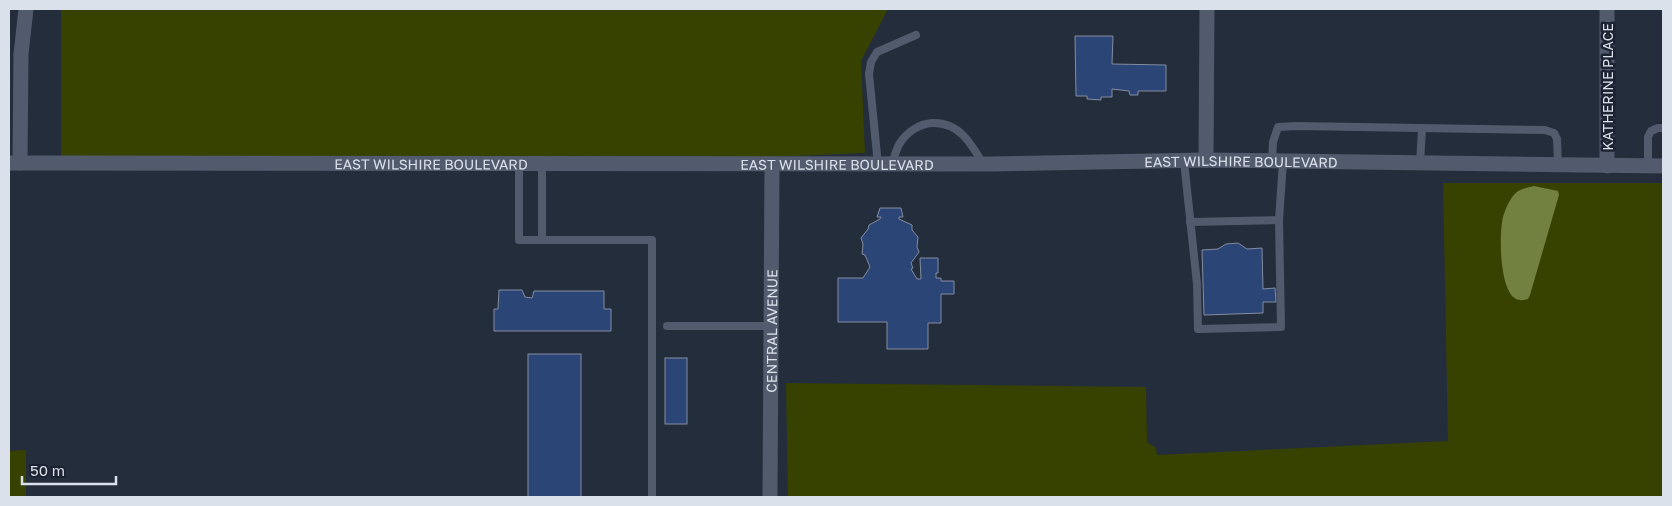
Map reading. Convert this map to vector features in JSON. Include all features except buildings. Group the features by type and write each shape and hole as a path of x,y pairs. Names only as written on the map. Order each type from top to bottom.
{"street":[{"path":"15,163 21,54 26,9"},
{"path":"1206,160 1207,9"},
{"name":"KATHERINE PLACE","path":"1607,166 1608,9"},
{"name":"EAST WILSHIRE BOULEVARD","path":"15,163 885,165 1206,160 1656,166"},
{"name":"CENTRAL AVENUE","path":"770,497 772,165"}],"lane":[{"path":"885,165 869,74 871,62 877,52 916,35"},
{"path":"885,165 900,143 913,129 925,123 949,124 960,132 972,146 983,164"},
{"path":"1184,160 1196,284 1198,329 1281,327 1277,161 1273,142 1278,127 1544,130 1554,133 1557,139 1558,165"},
{"path":"1656,166 1648,138 1650,131 1663,128"},
{"path":"1420,163 1422,129"},
{"path":"519,164 519,240 652,240 652,497"},
{"path":"542,165 542,240"},
{"path":"1190,222 1278,220"},
{"path":"667,326 771,326"}],"shaded area":[{"path":"61,9 888,9 861,61 865,153 771,157 61,156"},
{"path":"1443,183 1663,183 1663,497 788,497 786,383 1146,387 1147,442 1156,448 1157,455 1448,441"},
{"path":"1534,186 1558,191 1559,195 1530,295 1528,299 1519,300 1510,294 1503,273 1501,248 1503,217 1515,194 1520,190"},
{"path":"26,450 26,497 9,497 9,451"}]}
